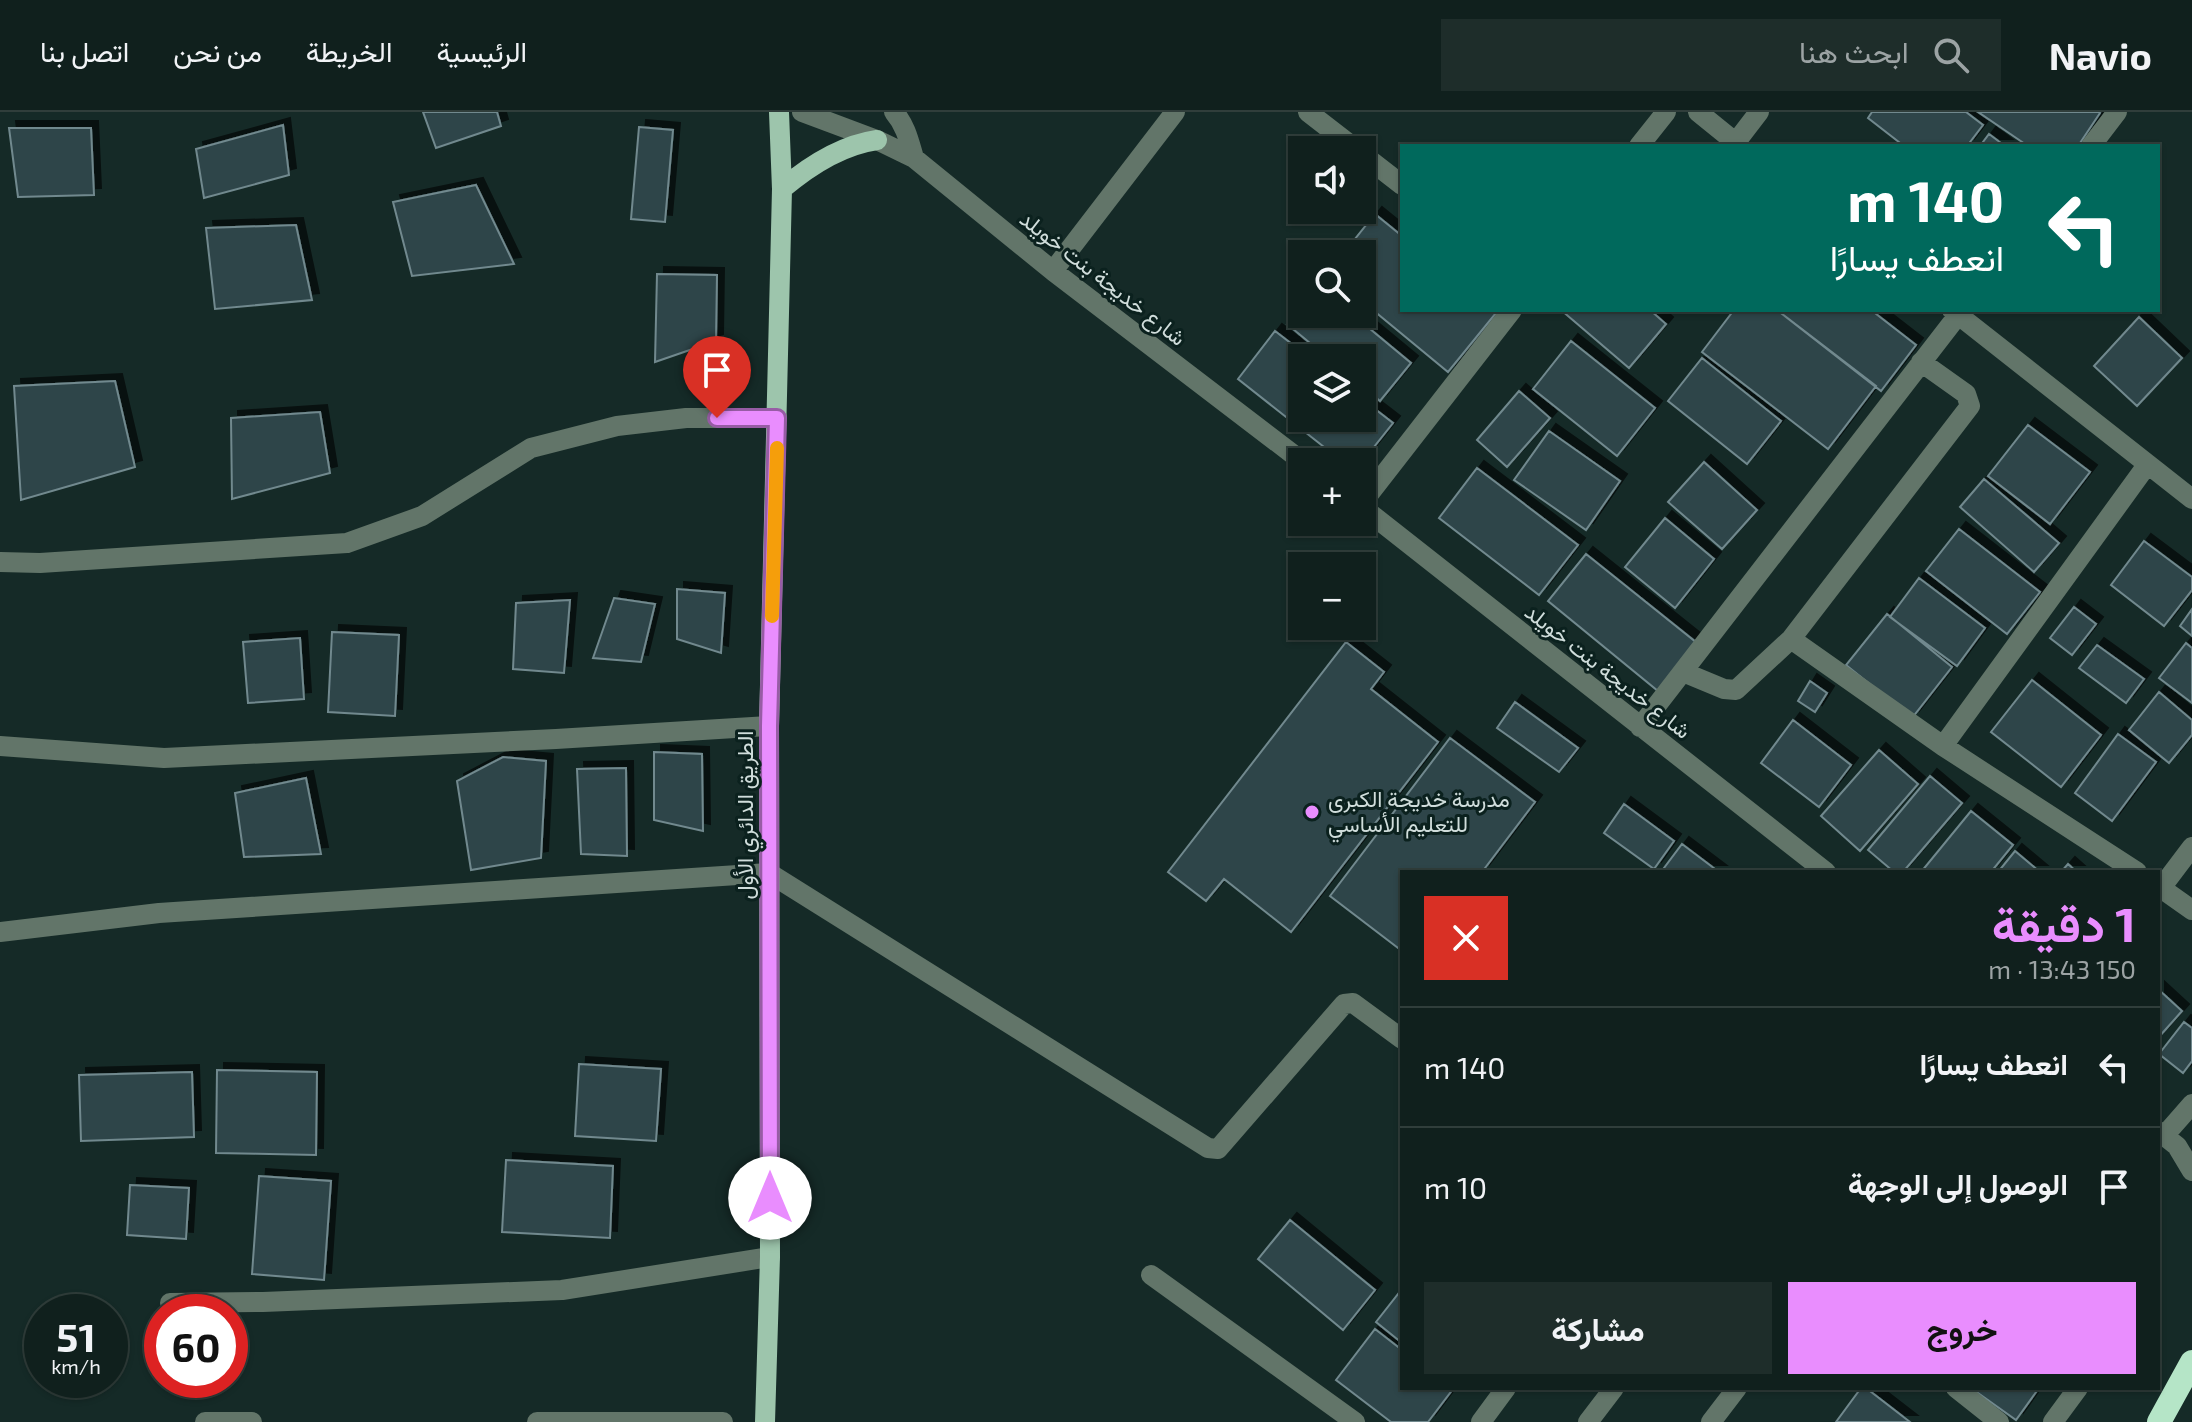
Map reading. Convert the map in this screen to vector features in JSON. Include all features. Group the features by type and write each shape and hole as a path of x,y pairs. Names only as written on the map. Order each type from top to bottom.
{"highway":[{"path":"2159,1422 2192,1362"}],"main road":[{"name":"الطريق الدائري الأول","path":"765,1422 770,1257 769,726 782,189 779,112"},
{"path":"782,189 803,171 824,159 877,140"}],"street":[{"name":"شارع خديجة بنت خويلد","path":"802,112 877,140 914,158 1053,271 1288,451"},
{"path":"894,112 907,134 914,158"},
{"path":"1053,271 1175,112"},
{"path":"1308,112 1339,136"},
{"path":"1641,144 1666,112"},
{"path":"1698,112 1738,144 1759,112"},
{"path":"2093,144 2117,112"},
{"path":"1376,165 1400,183"},
{"path":"1376,487 1510,312"},
{"path":"1640,727 1957,312 2192,499"},
{"path":"1683,672 1724,689 1736,690 1791,639 1970,406 1966,394 1921,362"},
{"path":"0,562 40,563 347,543 422,516 531,448 617,426 686,418 777,418"},
{"path":"1943,746 2147,465"},
{"name":"شارع خديجة بنت خويلد","path":"1376,516 1823,870"},
{"path":"1791,639 1943,746 2134,870"},
{"path":"0,746 164,758 769,726"},
{"path":"2192,847 2160,887 2192,910"},
{"path":"0,932 159,913 769,873 1208,1148 1218,1149 1344,1004 1353,1003 1400,1038"},
{"path":"2192,1104 2173,1139 2192,1171"},
{"path":"248,1302 562,1290 770,1257"},
{"path":"1151,1275 1355,1422"},
{"path":"1481,1422 1505,1390"},
{"path":"1588,1422 1612,1390"},
{"path":"1711,1422 1735,1390"},
{"path":"1959,1390 1999,1422"},
{"path":"2053,1422 2077,1390"},
{"path":"205,1422 252,1422"},
{"path":"537,1422 723,1422"}],"building":[{"path":"423,112 497,112 501,126 436,148"},
{"path":"1872,112 1966,112 1983,125 1969,144 1901,144 1868,118"},
{"path":"1978,112 2100,113 2079,144 2025,144"},
{"path":"283,125 289,175 204,198 196,149"},
{"path":"639,127 673,130 665,222 631,219"},
{"path":"9,128 91,128 94,195 18,197"},
{"path":"1989,134 2002,144 1982,144"},
{"path":"476,185 514,264 412,276 393,202"},
{"path":"1376,215 1400,234 1400,312 1496,313 1448,372 1376,313 1376,240 1354,240 1367,224 1376,224"},
{"path":"296,225 312,300 215,309 206,228"},
{"path":"657,274 717,275 716,341 655,362"},
{"path":"1563,312 1652,312 1666,324 1629,368"},
{"path":"1732,312 1780,312 1876,386 1828,449 1702,352"},
{"path":"1780,312 1874,312 1916,345 1881,391"},
{"path":"2139,317 2182,358 2137,406 2094,366"},
{"path":"1292,328 1369,328 1411,363 1380,401 1376,398 1376,344 1311,344"},
{"path":"1275,331 1292,344 1288,344 1288,419 1238,379"},
{"path":"1571,341 1655,408 1617,456 1533,389"},
{"path":"1702,358 1781,421 1747,464 1668,401"},
{"path":"115,381 135,467 21,500 14,386"},
{"path":"1519,391 1550,418 1507,467 1477,440"},
{"path":"1376,410 1393,423 1373,448 1325,448 1305,432 1376,432"},
{"path":"320,412 330,473 232,499 231,418"},
{"path":"2028,425 2090,472 2050,524 1988,476"},
{"path":"1549,431 1620,481 1586,530 1514,480"},
{"path":"1704,462 1757,510 1722,549 1668,502"},
{"path":"1477,468 1578,545 1539,595 1439,518"},
{"path":"1984,479 2059,543 2034,572 1960,507"},
{"path":"1665,518 1714,559 1675,608 1625,567"},
{"path":"1959,529 2040,592 2007,634 1926,571"},
{"path":"2144,541 2192,577 2192,590 2164,626 2111,585"},
{"path":"1586,554 1697,643 1658,691 1548,601"},
{"path":"1919,578 1985,628 1957,666 1890,617"},
{"path":"677,589 725,593 721,653 677,639"},
{"path":"614,598 655,604 641,662 593,658"},
{"path":"570,600 564,673 513,669 516,603"},
{"path":"2074,607 2096,624 2072,655 2050,638"},
{"path":"2192,609 2192,636 2180,626"},
{"path":"1887,614 1952,667 1912,718 1846,665"},
{"path":"332,632 399,635 395,716 328,712"},
{"path":"300,638 304,699 248,703 243,642"},
{"path":"1346,642 1384,672 1371,689 1438,742 1291,932 1224,879 1206,901 1168,872"},
{"path":"2186,643 2192,648 2192,703 2159,678"},
{"path":"2097,645 2144,679 2126,703 2079,668"},
{"path":"2032,680 2101,735 2061,787 1991,732"},
{"path":"1810,681 1827,693 1815,712 1798,701"},
{"path":"2159,692 2192,720 2192,735 2169,763 2129,730"},
{"path":"1515,702 1578,748 1559,772 1497,728"},
{"path":"1793,720 1851,765 1819,807 1761,763"},
{"path":"2118,734 2156,762 2112,821 2075,793"},
{"path":"1450,738 1535,802 1484,870 1400,870 1400,949 1330,896"},
{"path":"1879,750 1918,784 1860,851 1821,816"},
{"path":"654,752 702,754 703,831 654,820"},
{"path":"503,757 546,761 541,858 471,870 457,781"},
{"path":"626,768 627,856 581,854 577,769"},
{"path":"1930,776 1962,803 1905,870 1892,870 1868,850"},
{"path":"306,778 321,854 244,857 235,793"},
{"path":"1624,804 1674,841 1654,869 1604,833"},
{"path":"1971,811 2013,845 1993,870 1923,870"},
{"path":"1682,844 1716,870 1662,870"},
{"path":"2015,851 2038,870 2000,870"},
{"path":"2160,991 2182,1011 2160,1036"},
{"path":"2184,1022 2192,1028 2192,1061 2183,1073 2160,1053"},
{"path":"579,1064 661,1069 656,1141 575,1136"},
{"path":"217,1070 317,1072 316,1155 216,1153"},
{"path":"192,1072 194,1137 81,1141 79,1075"},
{"path":"506,1160 613,1166 610,1238 502,1232"},
{"path":"259,1176 331,1181 324,1280 252,1274"},
{"path":"130,1185 189,1188 186,1239 127,1235"},
{"path":"1290,1220 1375,1290 1343,1330 1258,1259"},
{"path":"1400,1292 1400,1341 1376,1322"},
{"path":"1375,1329 1400,1348 1400,1390 1452,1390 1428,1422 1391,1422 1336,1380"},
{"path":"1860,1390 1869,1390 1910,1422 1836,1422"},
{"path":"1974,1390 2038,1390 2016,1420"}],"slow traffic":[{"path":"772,616 777,448"}],"place":[{"name":"مدرسة خديجة الكبرى للتعليم الأساسي","path":"1312,812"}],"route":[{"path":"717,418 777,418 769,726 770,1198"}]}
